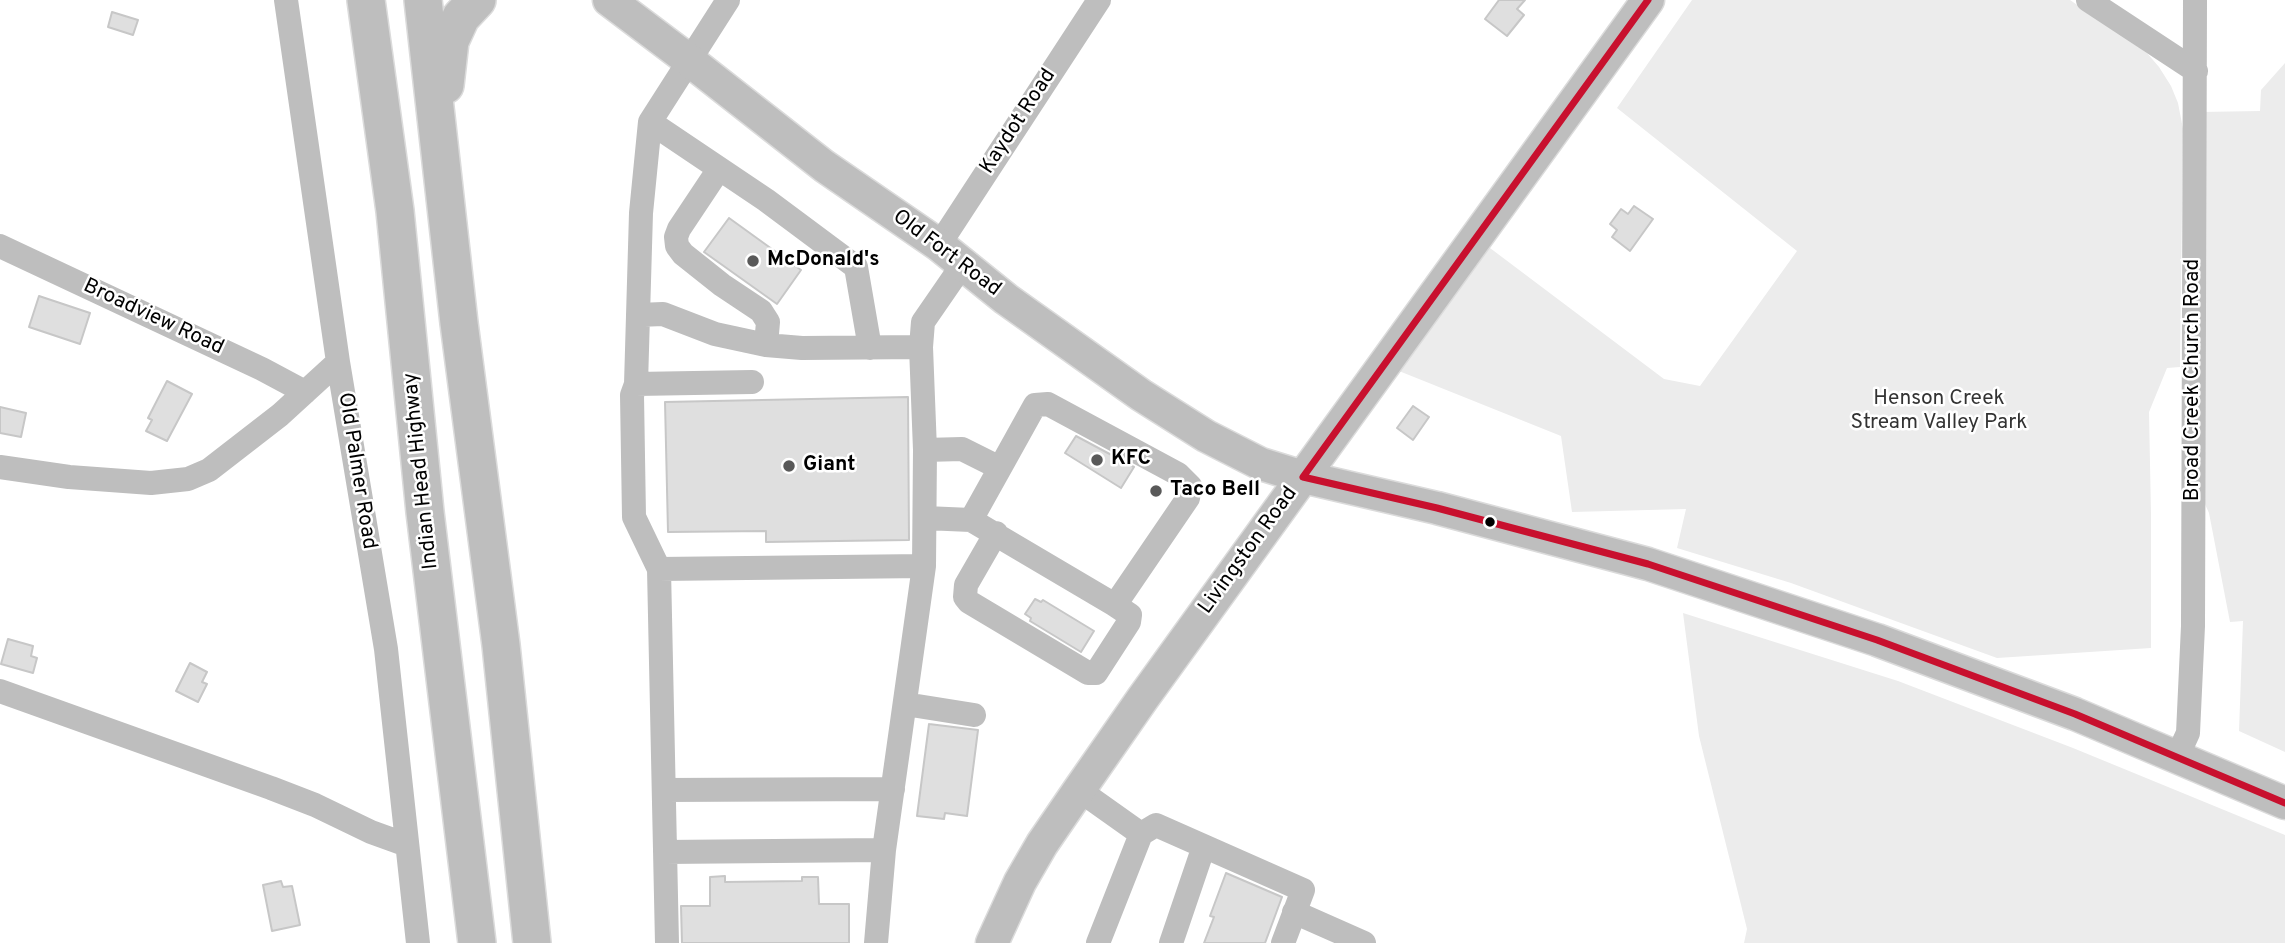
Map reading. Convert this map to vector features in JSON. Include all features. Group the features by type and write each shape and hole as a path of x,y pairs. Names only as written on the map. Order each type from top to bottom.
{"highway":[{"name":"Indian Head Highway","path":"366,0 395,211 425,512 477,943"},
{"path":"423,0 459,323 501,645 532,943"},
{"path":"443,173 445,72 450,41 461,17 477,0"}],"main road":[{"name":"Old Fort Road","path":"609,0 824,166 951,254 1006,299 1141,395 1206,436 1261,464 1648,564 1877,639 2076,714 2285,803"},
{"name":"Livingston Road","path":"992,943 1020,882 1079,790 1648,0"}],"street":[{"name":"Old Palmer Road","path":"286,0 338,362 386,649 418,943"},
{"path":"667,943 659,569 634,517 632,395 636,384 641,213 650,122 728,0"},
{"name":"Kaydot Road","path":"876,943 884,850 924,566 925,450 921,347 923,322 951,254 1099,0"},
{"path":"2088,0 2196,71"},
{"name":"Broad Creek Church Road","path":"2177,757 2188,733 2193,626 2195,0"},
{"path":"650,122 856,267 870,348"},
{"path":"719,169 679,229 677,246 683,254 722,285 761,311 768,322 766,345"},
{"name":"Broadview Road","path":"0,246 306,392"},
{"path":"638,315 663,314 715,334 766,345 802,348 921,347"},
{"path":"0,467 69,477 151,483 188,479 209,471 306,392 338,362"},
{"path":"636,384 752,382"},
{"path":"971,520 1035,405 1048,404 1178,474 1190,486 1188,498 1115,605"},
{"path":"925,450 962,449 1000,468"},
{"path":"925,518 971,520 996,533 1130,615 1129,622 1096,673 1088,673 969,602 965,597 966,585 996,533"},
{"path":"659,569 924,566"},
{"path":"0,691 271,788 370,832 407,845"},
{"path":"905,704 974,715"},
{"path":"664,790 893,789"},
{"path":"1079,790 1141,834"},
{"path":"1098,943 1141,834 1156,825 1303,890 1283,943"},
{"path":"1171,943 1204,846"},
{"path":"665,852 884,850"},
{"path":"1294,912 1360,942"}],"green space":[{"name":"Henson Creek Stream Valley Park","path":"1692,0 2070,0 2147,53 2159,67 2178,103 2183,129 2180,367 2167,368 2149,412 2151,648 1997,658 1791,583 1677,548 1686,509 1572,512 1561,436 1394,369 1486,245 1664,379 1700,386 1797,251 1617,108"},
{"path":"2285,63 2285,752 2239,731 2243,621 2230,622 2209,513 2204,502 2200,112 2260,111 2261,90"},
{"path":"1683,613 1898,681 2073,748 2285,835 2285,943 1744,943 1747,929 1699,736"}],"building":[{"path":"1499,0 1525,0 1517,9 1524,15 1507,36 1485,19"},
{"path":"112,12 138,20 133,35 108,27"},
{"path":"1634,206 1653,219 1630,251 1612,237 1617,230 1610,224 1621,209 1628,214"},
{"name":"McDonald's","path":"729,218 801,270 777,304 704,252"},
{"path":"39,296 90,313 80,344 29,327"},
{"path":"167,381 192,394 167,441 146,431 152,420 148,418"},
{"name":"Giant","path":"908,397 909,540 766,542 766,531 668,532 665,402"},
{"path":"1413,406 1429,417 1413,440 1397,428"},
{"path":"0,407 26,413 21,437 0,433"},
{"path":"1076,436 1134,467 1121,488 1065,453"},
{"path":"1035,599 1041,602 1043,600 1094,631 1081,652 1030,621 1031,618 1025,614"},
{"path":"8,639 33,646 31,656 37,658 33,673 1,664"},
{"path":"190,663 207,672 202,682 207,684 198,702 176,691"},
{"path":"929,724 978,730 967,816 945,813 944,819 917,816"},
{"path":"1226,873 1282,897 1265,943 1204,943 1214,917 1210,916"},
{"path":"725,876 725,882 802,881 802,877 818,877 819,904 849,904 849,943 682,943 681,906 710,906 710,877"},
{"path":"281,881 283,887 292,886 300,925 272,931 263,885"}],"transit line":[{"path":"1303,477 1648,0"},
{"path":"1303,477 1437,508 1648,564 1877,640 2075,714 2285,803"}],"place":[{"name":"McDonald's","path":"753,261"},
{"name":"KFC","path":"1097,460"},
{"name":"Giant","path":"789,466"},
{"name":"Taco Bell","path":"1156,491"}]}
